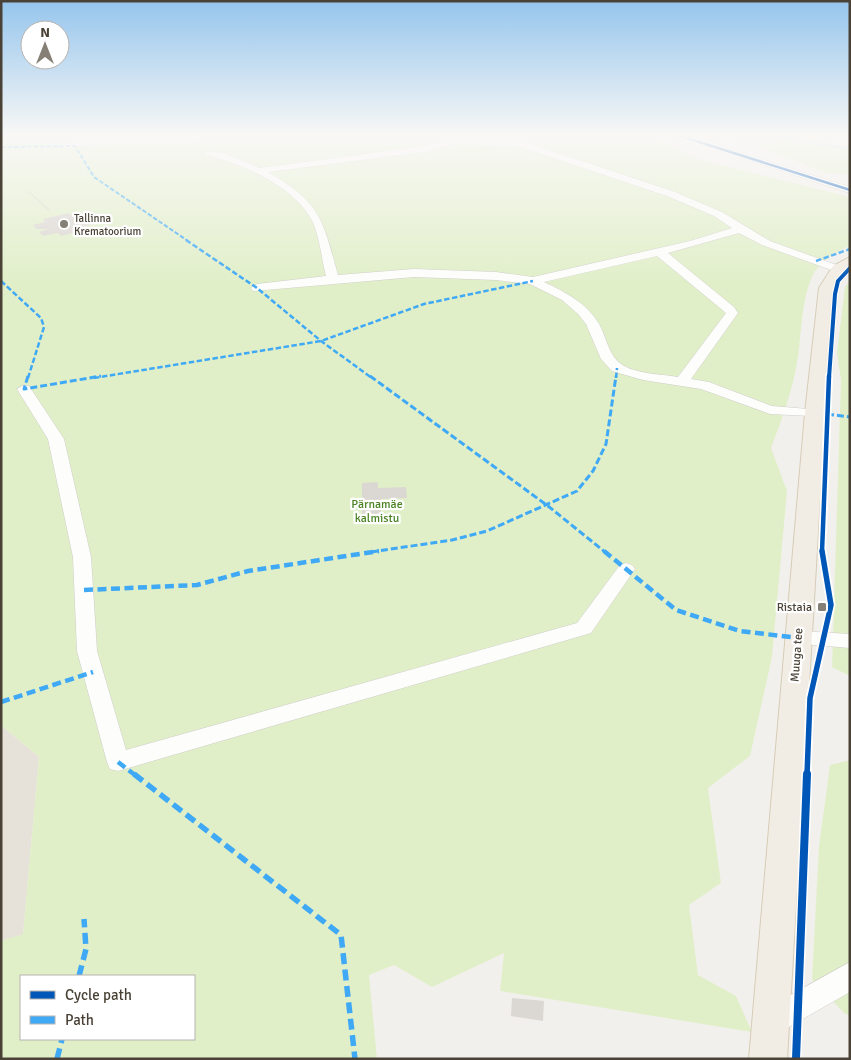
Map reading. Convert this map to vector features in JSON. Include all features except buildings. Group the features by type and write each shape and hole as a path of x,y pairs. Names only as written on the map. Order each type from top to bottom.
{"main road":[{"name":"Muuga tee","path":"768,1059 799,638 821,413 827,288 844,265"}],"street":[{"path":"276,183 303,202 315,217 333,279"},
{"path":"639,183 718,214 766,243 844,265"},
{"path":"829,183 850,190"},
{"path":"533,281 659,252 740,229"},
{"path":"659,252 732,313 728,321 681,382"},
{"path":"257,288 333,279 414,274 496,276 533,281 566,297 582,310 592,323 608,359 617,368 644,376 704,385 770,410 821,413"},
{"path":"24,389 56,439 82,557 87,651 118,762 584,628 626,569"},
{"path":"799,638 850,641"},
{"path":"770,1022 850,976"}],"path":[{"path":"29,192 49,210"}],"shaded area":[{"path":"1,725 39,757 23,935 1,941"}],"green space":[{"name":"Pärnamäe kalmistu","path":"1,183 796,183 850,197 850,246 828,258 818,267 808,286 794,379 771,448 787,491 772,657 750,756 708,788 721,883 689,905 698,975 736,996 752,1032 500,991 504,953 432,987 394,965 369,975 377,1059 1,1059 1,941 23,934 39,757 1,725"},
{"path":"850,281 850,676 832,667 841,380 837,353 845,287"},
{"path":"850,760 850,1016 844,1013 812,979 819,846 830,765"}],"marked path":[{"path":"103,183 257,288 321,341 548,506 676,610 740,631 799,638"},
{"path":"816,261 850,249"},
{"path":"1,281 41,318 44,327 24,389 321,341 424,304 533,281"},
{"path":"84,590 197,585 248,571 452,540 487,531 577,491 593,471 606,444 617,368"},
{"path":"827,414 850,417"},
{"path":"1,702 93,672"},
{"path":"118,762 341,935 355,1059"},
{"path":"79,975 86,949 84,919"},
{"path":"57,1059 62,1040"}],"cycle path":[{"path":"829,183 850,190"},
{"path":"796,1059 810,698 831,605 822,554 826,420 835,294 838,281 850,268"}],"place":[{"name":"Tallinna Krematoorium","path":"64,224"},
{"name":"Ristaia","path":"822,607"}]}
